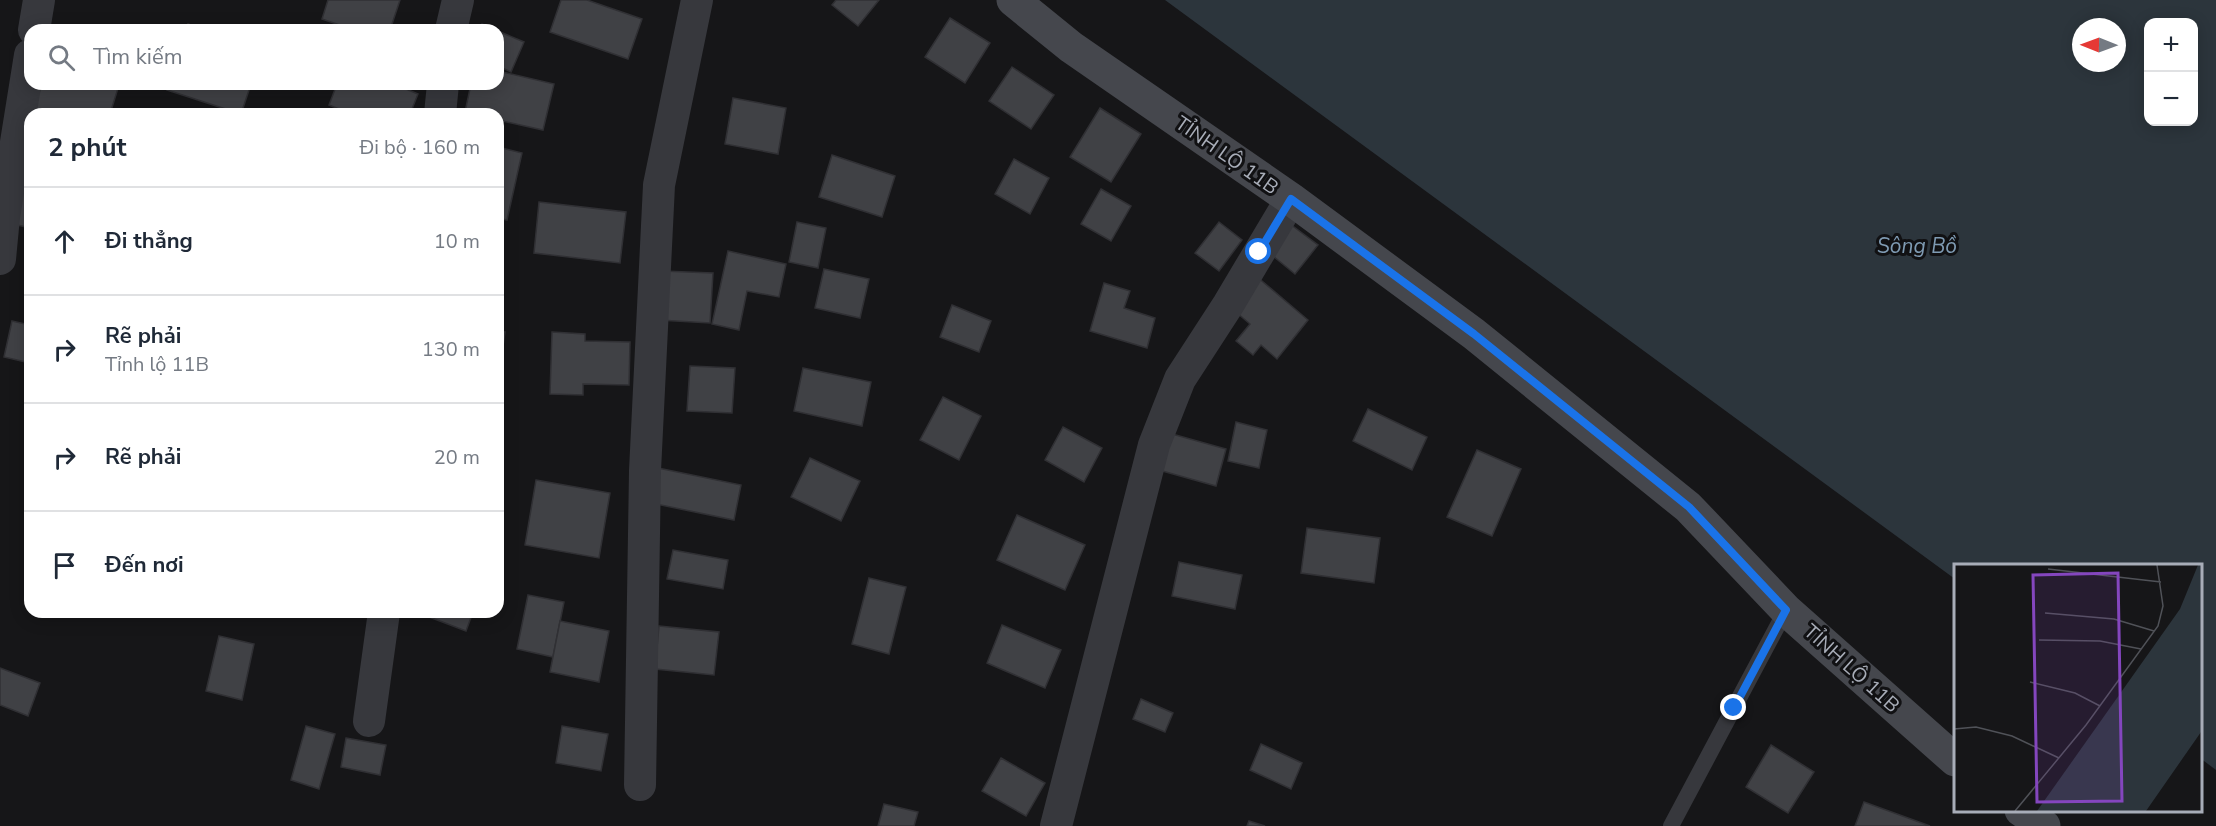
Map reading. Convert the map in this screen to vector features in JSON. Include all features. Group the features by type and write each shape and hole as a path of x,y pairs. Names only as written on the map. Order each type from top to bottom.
{"main road":[{"name":"TỈNH LỘ 11B","path":"1013,0 1071,47 1291,199 1474,334 1689,507 1786,610 1954,759"},
{"path":"2022,811 2044,826"}],"street":[{"path":"35,24 39,0"},
{"path":"452,24 458,0"},
{"path":"640,785 645,471 659,185 697,0"},
{"path":"0,260 4,217 24,90"},
{"path":"441,108 442,90"},
{"path":"1056,826 1154,445 1180,379 1228,305 1291,199"},
{"path":"369,722 383,618"}],"lane":[{"path":"1671,826 1786,610"}],"water":[{"name":"Sông Bồ","path":"1165,0 2216,0 2216,770 2201,759 2201,564 1954,564 1954,578"}],"building":[{"path":"328,0 400,0 392,24 337,24 322,19"},
{"path":"561,0 587,0 642,19 628,59 550,32"},
{"path":"836,0 879,0 858,26 832,5"},
{"path":"950,18 990,43 965,83 925,57"},
{"path":"504,34 524,42 511,72 504,69"},
{"path":"1012,67 1054,95 1031,129 989,101"},
{"path":"504,72 554,84 543,130 504,121 504,108 466,108 470,90 504,90"},
{"path":"40,90 117,90 112,108 34,108"},
{"path":"167,90 249,90 243,108 222,108"},
{"path":"335,90 408,90 418,94 412,108 336,108 329,105"},
{"path":"733,98 786,108 778,154 725,144"},
{"path":"1100,108 1141,134 1111,182 1070,157"},
{"path":"504,148 522,153 507,220 504,219"},
{"path":"832,155 895,176 882,217 819,197"},
{"path":"1014,159 1049,178 1030,214 995,194"},
{"path":"20,189 24,190 24,227 13,224"},
{"path":"1101,189 1131,206 1111,241 1081,224"},
{"path":"539,202 626,212 620,263 534,253"},
{"path":"797,222 826,228 818,268 789,262"},
{"path":"1219,222 1242,240 1219,271 1195,253"},
{"path":"1290,224 1318,245 1295,274 1268,252"},
{"path":"728,251 786,264 779,297 747,291 739,330 712,324"},
{"path":"824,269 869,279 860,318 815,308"},
{"path":"662,271 713,273 710,323 659,320"},
{"path":"1256,276 1308,320 1277,359 1261,345 1253,355 1236,341 1250,324 1230,307"},
{"path":"1104,283 1130,291 1124,308 1155,318 1147,348 1090,331"},
{"path":"952,305 991,321 979,352 940,337"},
{"path":"12,321 24,324 24,362 4,357"},
{"path":"552,332 585,334 585,341 630,342 629,385 583,384 583,395 550,394"},
{"path":"690,366 735,368 732,413 687,411"},
{"path":"803,368 871,382 862,426 794,411"},
{"path":"943,397 981,416 959,460 920,440"},
{"path":"1368,409 1427,437 1412,470 1353,441"},
{"path":"1236,422 1267,430 1259,468 1228,461"},
{"path":"1063,427 1102,448 1084,482 1045,460"},
{"path":"1165,432 1226,449 1216,486 1155,469"},
{"path":"1477,450 1521,469 1492,536 1447,517"},
{"path":"810,458 860,481 841,521 791,497"},
{"path":"658,468 741,485 734,520 651,503"},
{"path":"536,480 610,493 599,558 525,545"},
{"path":"1017,515 1085,545 1065,590 997,560"},
{"path":"1307,528 1380,538 1374,583 1301,573"},
{"path":"673,550 728,560 723,589 667,579"},
{"path":"1179,562 1242,575 1235,609 1172,596"},
{"path":"869,578 906,587 889,654 852,644"},
{"path":"528,595 564,602 553,657 517,649"},
{"path":"432,618 471,618 466,631"},
{"path":"560,621 609,631 599,682 550,672"},
{"path":"1002,625 1061,650 1045,688 987,663"},
{"path":"659,626 719,632 714,675 655,669"},
{"path":"219,636 254,644 242,700 206,691"},
{"path":"0,668 40,683 28,716 0,705"},
{"path":"1141,699 1173,713 1165,732 1133,719"},
{"path":"306,726 335,734 319,789 291,780"},
{"path":"562,726 608,734 601,771 556,763"},
{"path":"346,738 386,745 380,775 341,767"},
{"path":"1261,744 1302,763 1291,789 1250,770"},
{"path":"1771,745 1814,772 1788,813 1746,787"},
{"path":"1001,758 1045,783 1026,816 982,791"},
{"path":"1864,802 1930,826 1855,826"},
{"path":"884,804 918,812 914,826 878,826"},
{"path":"1249,821 1265,826 1247,826"}],"route":[{"path":"1259,252 1291,199 1474,334 1689,507 1786,610 1734,708"}]}
